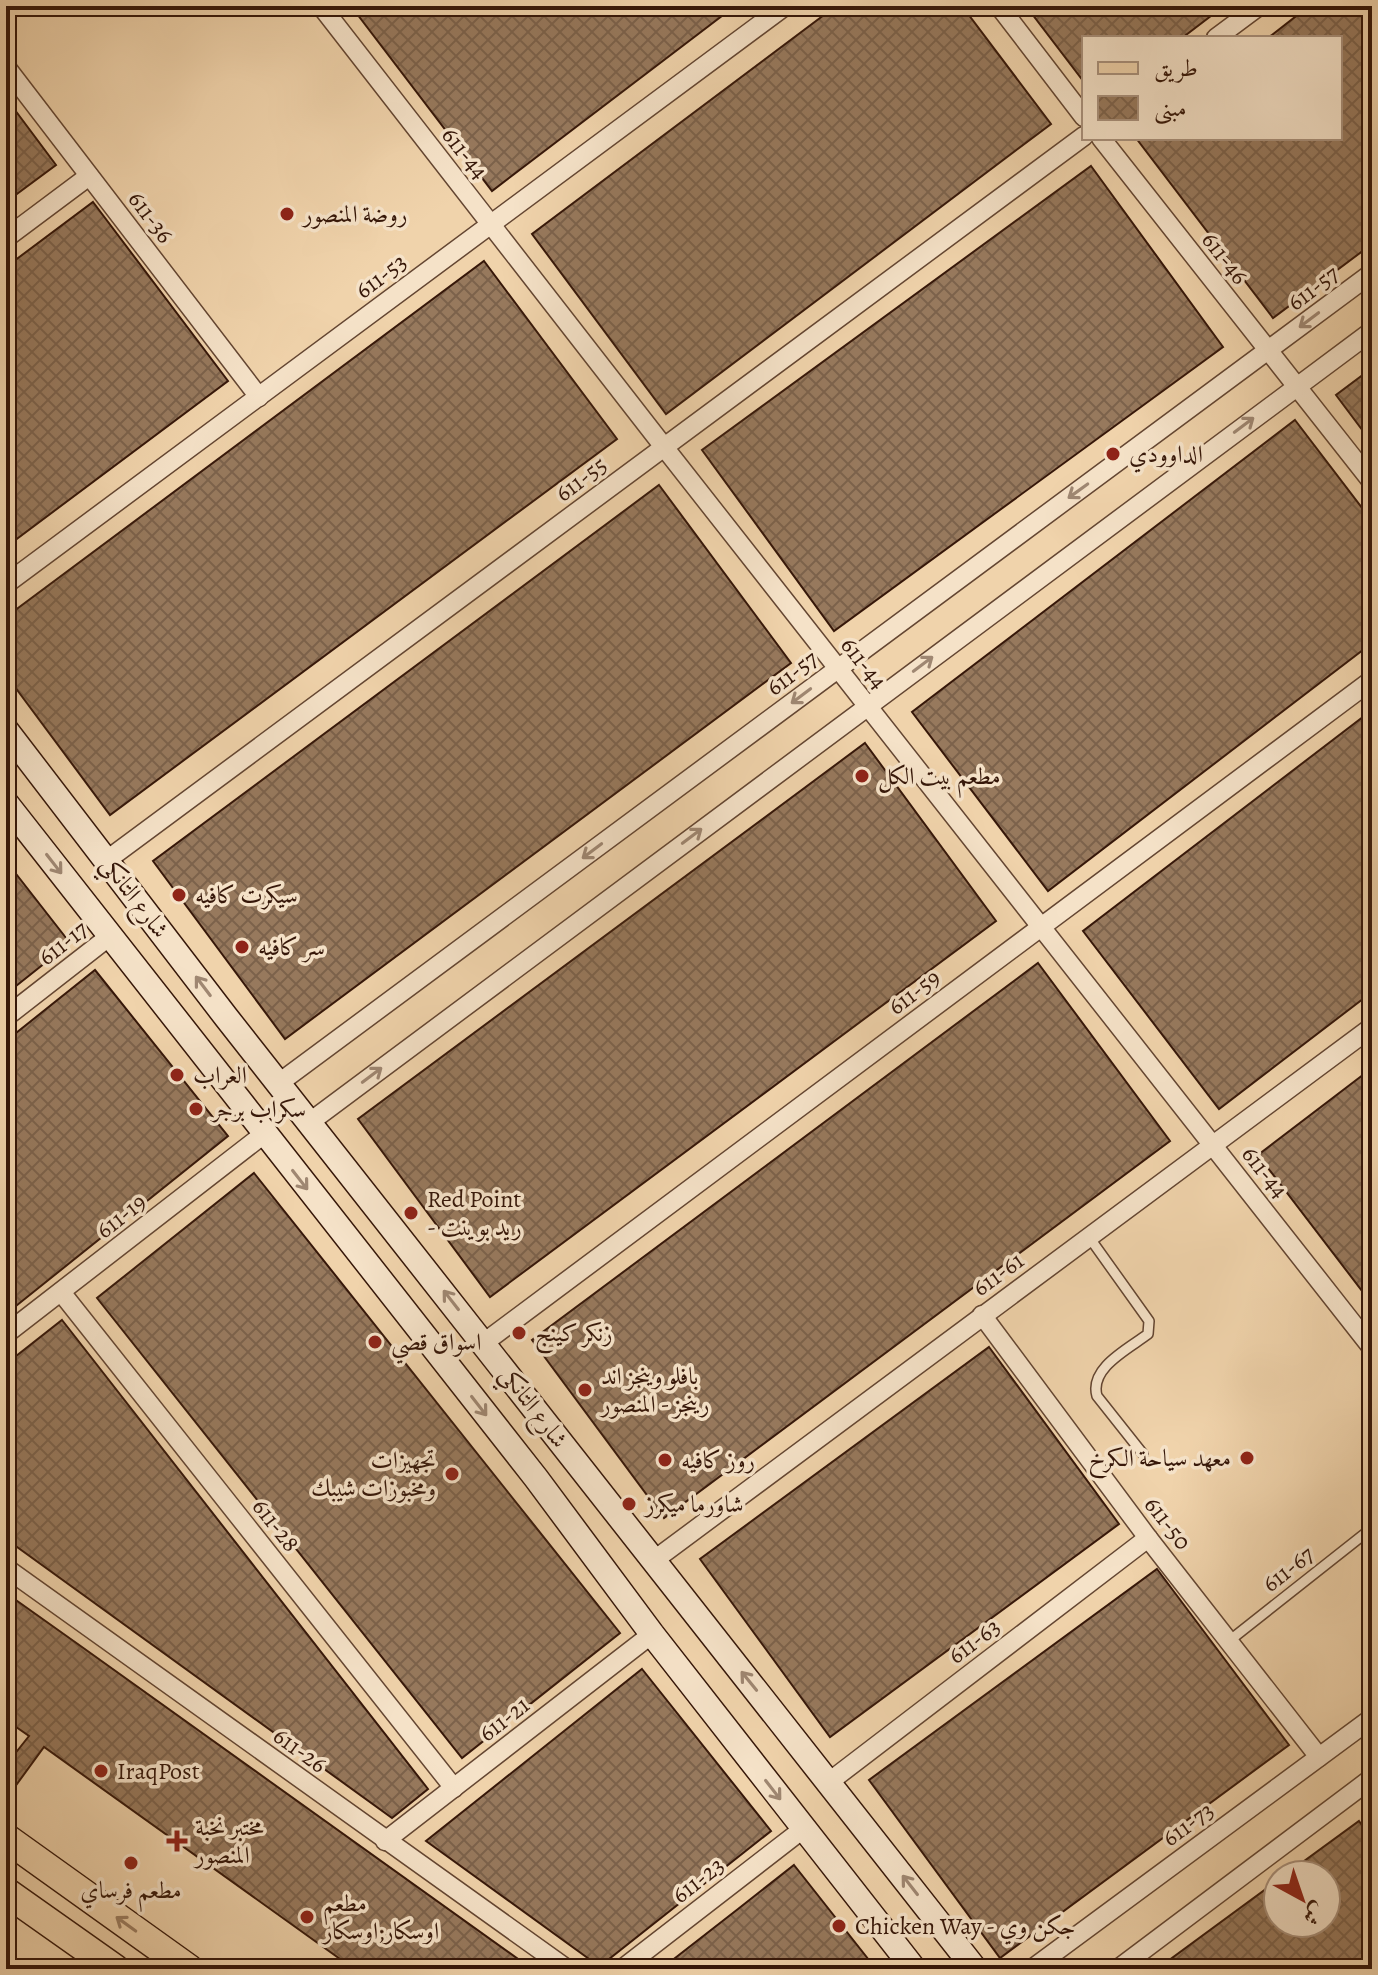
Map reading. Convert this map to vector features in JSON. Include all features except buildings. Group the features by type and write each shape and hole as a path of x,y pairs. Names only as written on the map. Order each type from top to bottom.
{"main road":[{"path":"6,1838 189,1969"},
{"path":"6,1892 115,1969"}],"street":[{"name":"611-44","path":"321,6 1372,1348"},
{"name":"611-53","path":"6,584 785,6"},
{"path":"999,6 1082,114"},
{"path":"1219,36 1259,6"},
{"name":"611-36","path":"6,67 259,397"},
{"name":"611-55","path":"107,860 1082,137"},
{"name":"611-46","path":"1103,140 1372,482"},
{"path":"6,238 89,176"},
{"name":"611-57","path":"279,1083 1372,273"},
{"path":"310,1122 1372,331"},
{"name":"611-59","path":"485,1342 1372,680"},
{"name":"شارع التانكي","path":"6,730 226,1017 485,1342 653,1561 975,1969"},
{"name":"شارع التانكي","path":"6,803 536,1478 652,1634 914,1969"},
{"name":"611-17","path":"6,1017 110,936"},
{"path":"193,1044 226,1017"},
{"name":"611-61","path":"653,1561 1372,1027"},
{"name":"611-19","path":"6,1334 264,1134"},
{"name":"611-28","path":"61,1292 454,1788"},
{"name":"611-50","path":"982,1315 1148,1538 1319,1757"},
{"path":"536,1478 569,1453"},
{"name":"611-63","path":"829,1782 1148,1538"},
{"name":"611-26","path":"6,1568 567,1969"},
{"name":"611-21","path":"385,1841 652,1634"},
{"name":"611-73","path":"1032,1969 1372,1718"},
{"path":"1118,1969 1370,1783"},
{"name":"611-23","path":"622,1969 803,1829"}],"lane":[{"path":"1089,1237 1149,1321 1148,1334 1109,1363 1094,1385 1097,1396 1143,1454"},
{"name":"611-67","path":"1229,1641 1372,1528"}],"place":[{"name":"روضة المنصور","path":"287,214"},
{"name":"الداوودي","path":"1113,454"},
{"name":"مطعم بيت الكل","path":"862,776"},
{"name":"سيكرت كافيه","path":"179,895"},
{"name":"سر كافيه","path":"242,947"},
{"name":"العراب","path":"177,1075"},
{"name":"سكراب برجر","path":"196,1109"},
{"name":"Red Point - ريد بوينت","path":"411,1213"},
{"name":"زنكر كينج","path":"519,1333"},
{"name":"اسواق قصي","path":"375,1342"},
{"name":"بافلو وينجز اند رينجز - المنصور","path":"585,1390"},
{"name":"معهد سياحة الكرخ","path":"1247,1458"},
{"name":"روز كافيه","path":"665,1460"},
{"name":"تجهيزات ومخبوزات شيبك","path":"452,1474"},
{"name":"شاورما ميكرز","path":"629,1504"},
{"name":"IraqPost","path":"101,1771"},
{"name":"مختبر نخبة المنصور","path":"177,1841"},
{"name":"مطعم فرساي","path":"131,1863"},
{"name":"مطعم اوسكار;اوسكار","path":"307,1917"},
{"name":"Chicken Way - جكن وي","path":"839,1926"}]}
